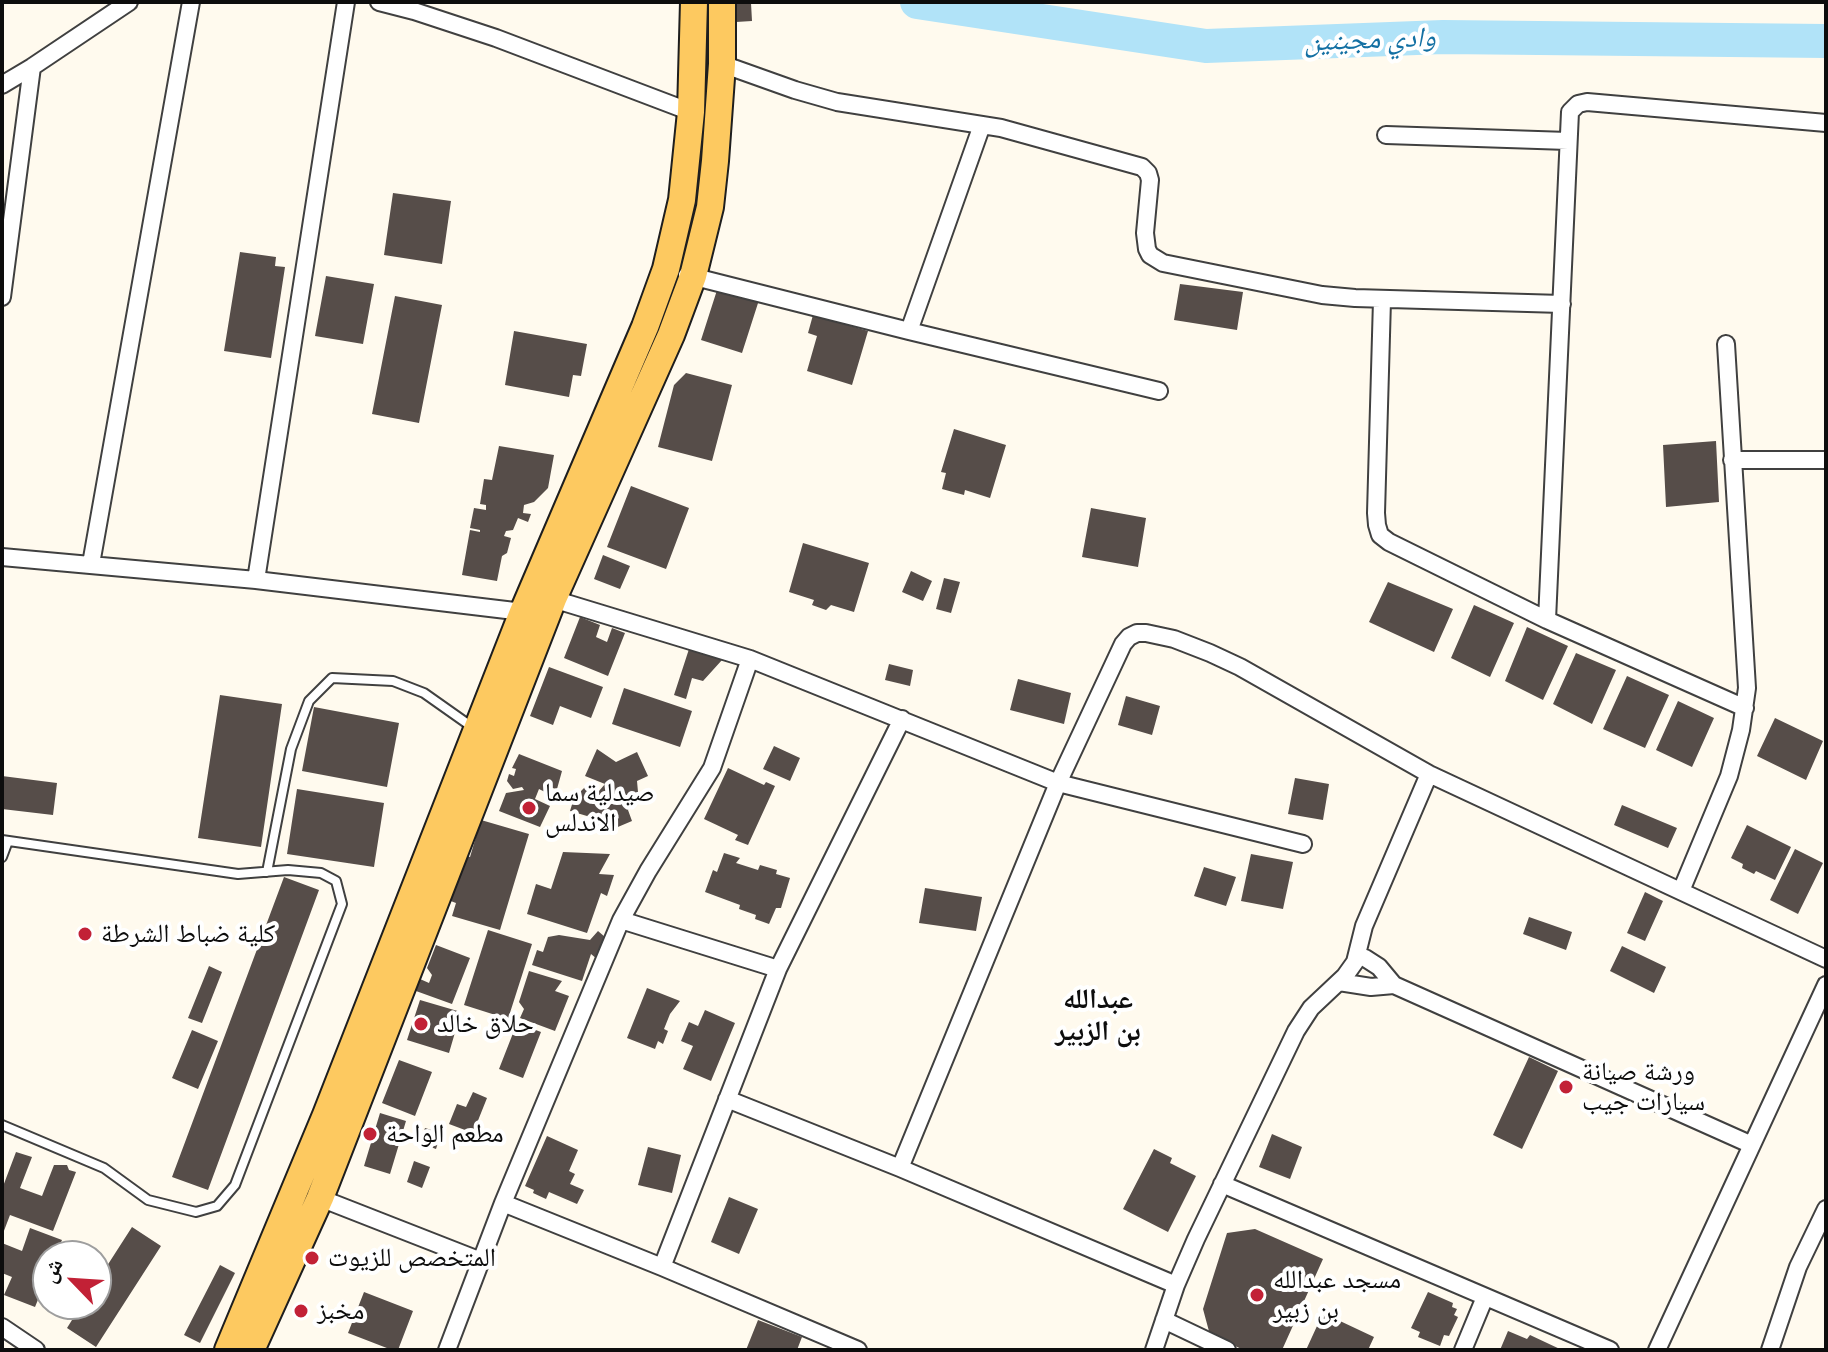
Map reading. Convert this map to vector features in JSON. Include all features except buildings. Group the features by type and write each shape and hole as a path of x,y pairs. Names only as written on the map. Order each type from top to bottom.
{"main road":[{"path":"251,1350 320,1198 487,734 523,612 645,327 666,269 682,200 691,112 694,2"},
{"path":"228,1350 487,734 553,599 671,335 693,276 710,207 715,161 722,64 722,2"}],"street":[{"path":"2,85 129,2"},
{"path":"91,564 191,2"},
{"path":"256,580 346,2"},
{"path":"379,2 496,38 691,112"},
{"path":"722,64 837,102 1001,128 1142,167 1150,180 1145,233 1147,249 1150,255 1163,263 1322,295 1382,300 1562,304"},
{"path":"2,297 32,67"},
{"path":"1547,620 1570,112 1578,104 1587,102 1826,123"},
{"path":"909,331 982,125"},
{"path":"1386,135 1568,141"},
{"path":"666,269 1159,391"},
{"path":"1382,300 1376,513 1380,535 1547,620 1745,708"},
{"path":"1681,891 1729,776 1745,708 1747,669 1726,344"},
{"path":"1732,460 1826,460"},
{"path":"2,557 256,580 523,612"},
{"path":"553,599 750,659 1058,783 1303,844"},
{"path":"900,1168 1058,783 1123,644 1137,633 1174,639 1240,667 1429,774 1826,959"},
{"path":"447,1350 503,1203 621,920 712,768 750,659"},
{"path":"662,1267 778,969 902,719"},
{"path":"1154,1350 1176,1285 1302,1019 1339,982 1357,955 1364,926 1429,774"},
{"path":"621,920 778,969"},
{"path":"1357,955 1379,967 1394,985 1752,1145"},
{"path":"1339,982 1360,987 1394,985"},
{"path":"1657,1350 1826,985"},
{"path":"727,1099 900,1168 1176,1285"},
{"path":"1222,1184 1610,1350"},
{"path":"320,1198 481,1261"},
{"path":"503,1203 858,1350"},
{"path":"1770,1350 1798,1267 1826,1209"},
{"path":"1463,1350 1485,1297"},
{"path":"1164,1320 1227,1350"},
{"path":"2,1350 8,1331 36,1350"}],"lane":[{"path":"267,872 291,749 309,701 332,678 393,681 424,693 487,734"},
{"path":"2,857 5,841 238,874 288,870 321,873 336,881 342,904 235,1185 217,1206 196,1212 148,1200 104,1168 2,1125"}],"waterway":[{"name":"وادي مجينين","path":"917,2 1206,46 1443,37 1826,41"}],"place":[{"name":"صيدلية سما الاندلس","path":"529,808"},
{"name":"كلية ضباط الشرطة","path":"85,934"},
{"name":"حلاق خالد","path":"421,1024"},
{"name":"ورشة صيانة سيارات جيب","path":"1566,1087"},
{"name":"مطعم الواحة","path":"370,1134"},
{"name":"المتخصص للزيوت","path":"312,1258"},
{"name":"مسجد عبدالله بن زبير","path":"1257,1295"},
{"name":"مخبز","path":"301,1311"}],"district":[{"name":"عبدالله بن الزبير","path":"1098,1016"}]}
